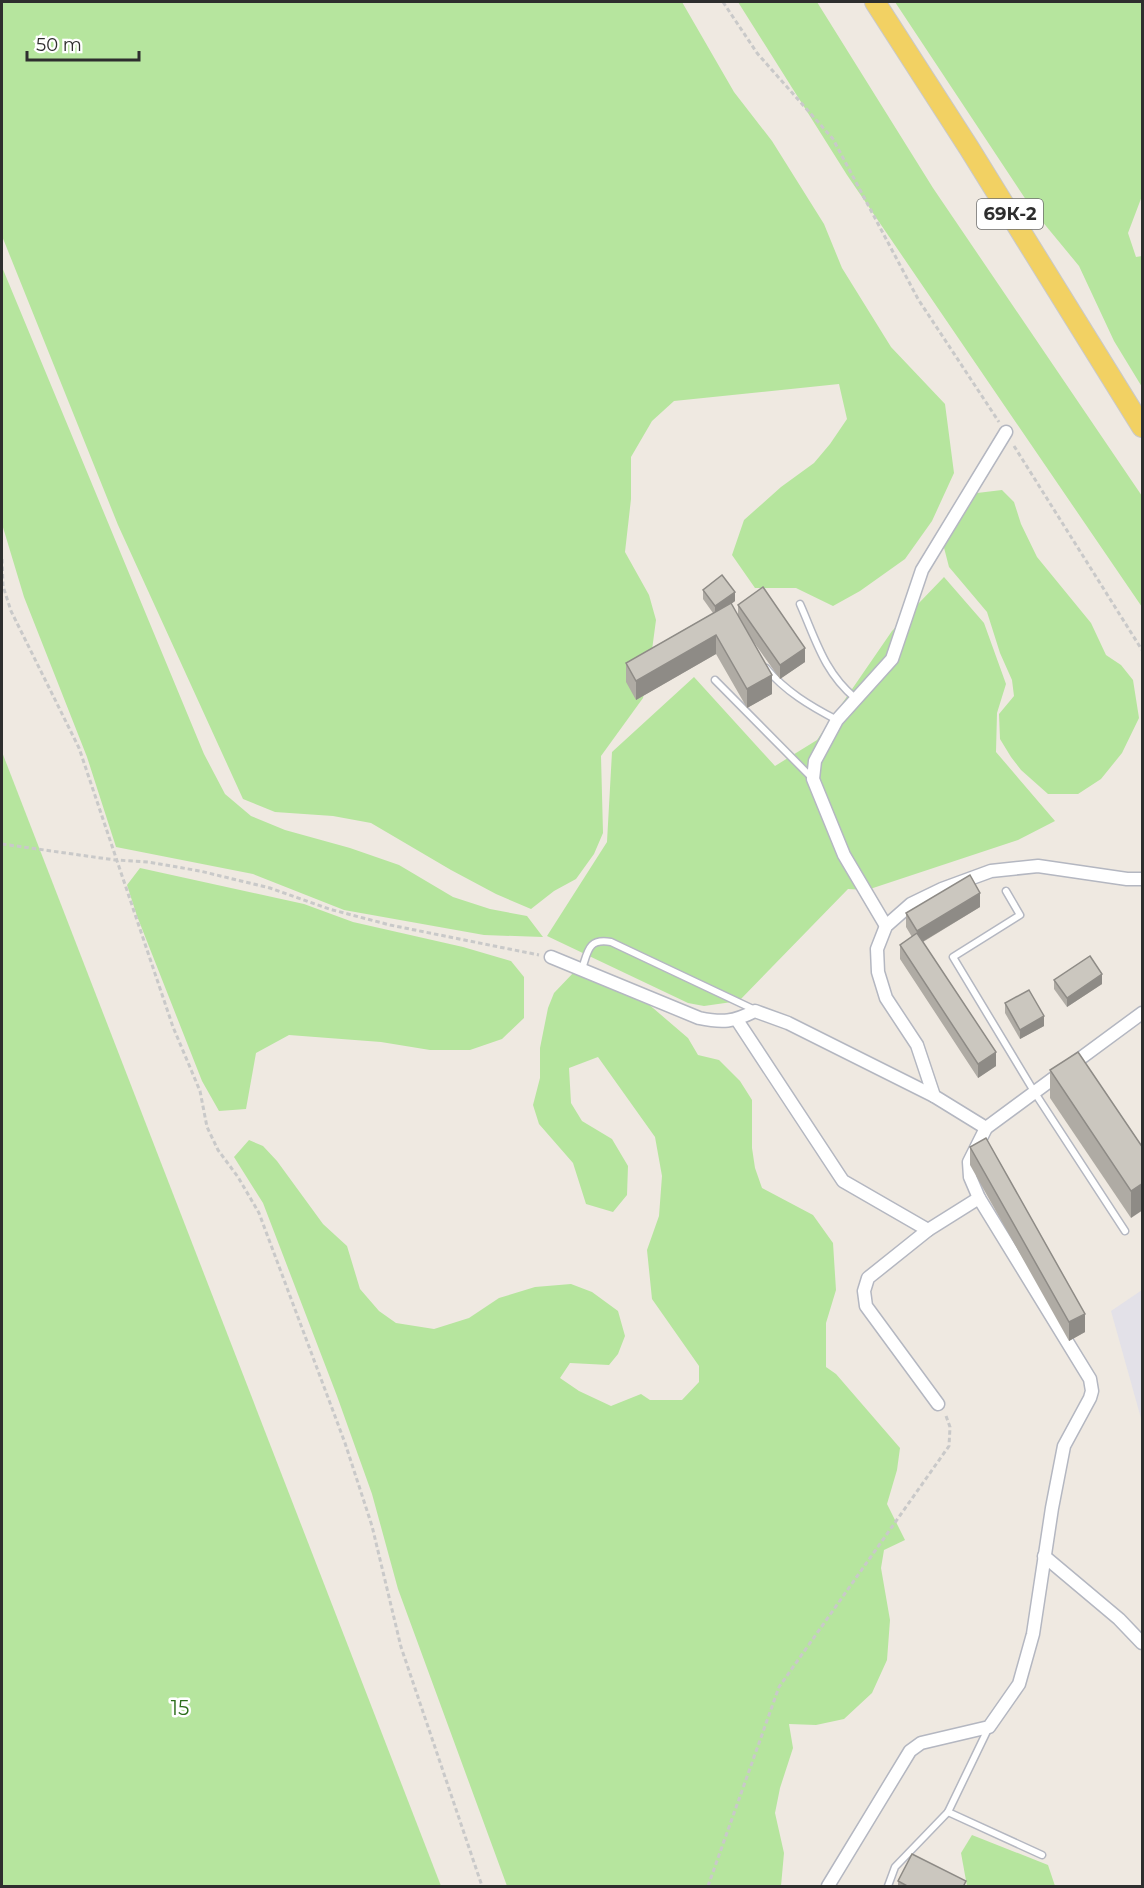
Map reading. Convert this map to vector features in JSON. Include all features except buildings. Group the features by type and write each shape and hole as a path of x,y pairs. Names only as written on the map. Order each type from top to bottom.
{"main road":[{"name":"69К-2","path":"875,2 1143,427"}],"street":[{"path":"886,926 844,855 813,779 815,761 837,720 892,659 922,570 1006,432"},
{"path":"934,1096 917,1045 886,998 878,972 876,949 886,926 911,904 942,889 991,871 1038,866 1127,879 1143,879"},
{"path":"551,957 699,1018 718,1022 737,1020 755,1011 788,1023 934,1096 986,1128"},
{"path":"828,1887 910,1751 921,1743 989,1727 1019,1684 1033,1634 1044,1556 1064,1446 1090,1398 1092,1385 1090,1379 979,1197 970,1177 969,1162 986,1128 1143,1013"},
{"path":"737,1020 843,1181 928,1230"},
{"path":"938,1404 866,1306 864,1291 868,1278 928,1230 979,1197"},
{"path":"1044,1556 1119,1619 1143,1643"}],"lane":[{"path":"800,604 828,669 839,684 855,698"},
{"path":"764,664 778,682 810,706 837,720"},
{"path":"715,680 813,779"},
{"path":"1006,891 1020,915 953,957 1035,1093 1125,1231"},
{"path":"582,969 591,946 600,940 610,942 755,1011"},
{"path":"888,1887 895,1867 948,1812 989,1727"},
{"path":"948,1812 1042,1855"}],"path":[{"path":"723,2 757,53 833,139 918,299 1006,432 1143,650"},
{"path":"2,559 3,586 10,610 79,748 173,1027 200,1091 207,1127 218,1150 238,1177 259,1213 345,1443 372,1526 401,1647 482,1887"},
{"path":"2,844 115,860 148,862 200,871 270,888 328,909 390,925 551,957"},
{"path":"708,1887 779,1687 949,1446 950,1427 938,1404"}],"shaded area":[{"path":"1142,1290 1142,1422 1111,1311"}],"green space":[{"path":"2,2 682,2 734,92 772,141 824,224 842,268 891,347 945,404 954,473 932,521 905,559 860,591 833,606 796,588 755,588 732,555 744,520 781,487 814,463 830,444 847,419 839,384 674,401 652,421 631,457 631,499 625,552 649,595 656,620 643,698 601,756 603,833 594,854 576,879 554,891 531,909 496,894 451,870 371,823 333,816 275,812 243,799 118,525 2,236"},
{"path":"738,2 817,2 933,188 1142,496 1142,607 847,175"},
{"path":"895,2 1142,2 1142,196 1128,233 1136,257 1142,256 1142,387 1114,341 1079,266 1032,209"},
{"path":"2,267 204,754 225,794 251,816 285,830 350,848 399,865 453,897 490,909 527,916 543,937 484,935 344,910 253,874 116,847 87,757 24,597 2,524"},
{"path":"1002,490 1014,502 1021,524 1037,557 1091,623 1106,655 1121,665 1133,680 1139,718 1122,753 1101,779 1078,794 1048,794 1021,770 1000,739 999,714 1014,696 1012,680 1000,653 987,612 949,567 941,536 948,513 977,493"},
{"path":"944,577 984,623 1006,684 997,713 996,752 1055,821 1018,840 867,890 848,889 739,1001 704,1006 688,1003 547,936 607,842 612,752 694,677 775,766 817,740 892,631"},
{"name":"15","path":"2,752 441,1886 2,1886"},
{"path":"140,868 304,904 353,922 463,947 511,961 524,977 524,1018 502,1039 470,1050 430,1050 381,1042 289,1035 256,1053 246,1109 219,1111 202,1081 137,916 127,885"},
{"path":"575,971 632,990 688,1038 698,1055 719,1060 740,1081 752,1100 752,1148 755,1168 762,1188 813,1215 833,1243 836,1290 826,1323 826,1367 836,1374 900,1448 897,1470 887,1504 905,1540 884,1550 881,1568 890,1620 887,1660 872,1693 844,1719 816,1725 789,1724 793,1748 780,1788 775,1813 784,1853 781,1886 507,1886 398,1589 372,1494 337,1396 263,1203 234,1157 249,1140 263,1146 277,1161 323,1224 347,1246 360,1289 379,1311 396,1323 434,1329 469,1318 499,1298 535,1287 571,1284 592,1292 618,1311 625,1336 618,1354 609,1365 570,1363 560,1378 579,1391 611,1406 641,1394 650,1400 682,1400 699,1382 699,1366 652,1299 647,1250 659,1216 662,1176 655,1137 598,1057 569,1068 571,1103 582,1121 612,1139 628,1166 627,1195 613,1212 586,1204 573,1163 539,1124 533,1105 540,1078 540,1048 548,1008 554,993"},
{"path":"972,1835 1048,1865 1055,1886 967,1886 961,1853"}]}
